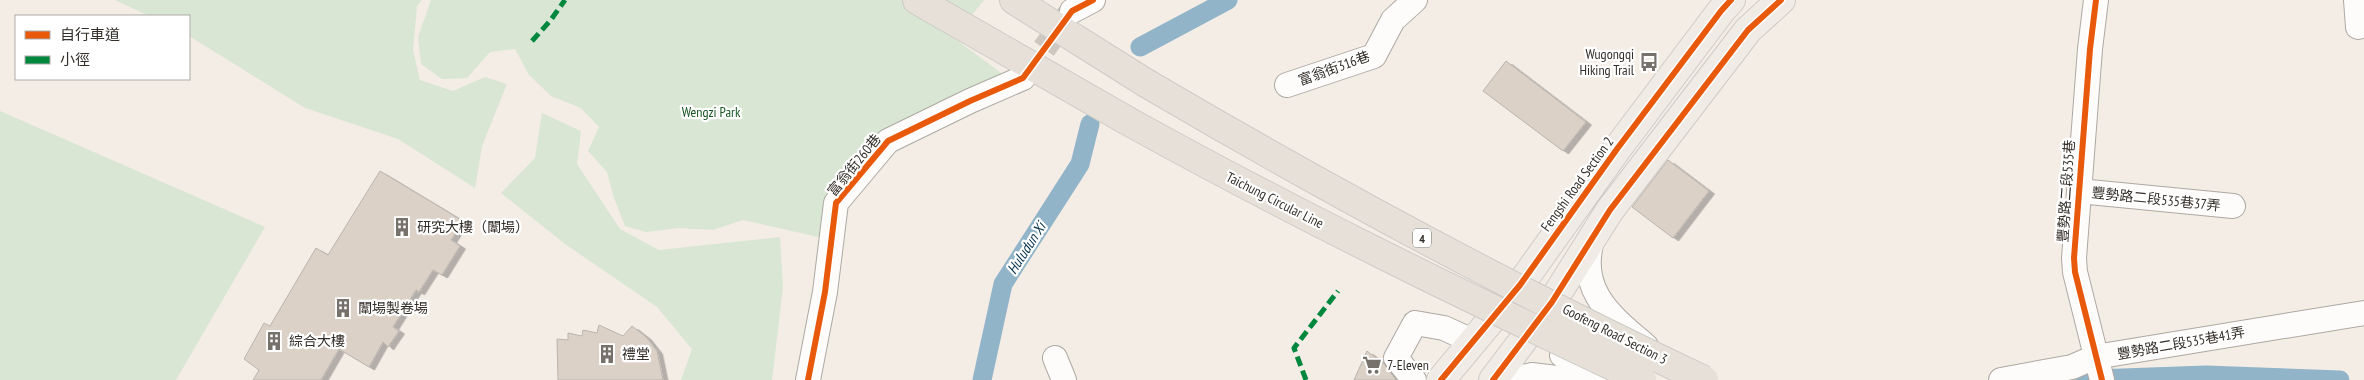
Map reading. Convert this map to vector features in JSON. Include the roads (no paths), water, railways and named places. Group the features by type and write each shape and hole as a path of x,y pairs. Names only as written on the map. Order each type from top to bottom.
{"highway":[{"name":"Taichung Circular Line","path":"917,0 1206,164 1343,235 1642,380"},
{"name":"4","path":"1014,0 1146,83 1461,259 1588,326 1704,380"}],"main road":[{"name":"Fengshi Road Section 2","path":"1441,380 1520,286 1617,149 1721,11 1732,0"},
{"path":"1493,380 1529,336 1610,210 1748,30 1781,0"}],"street":[{"path":"1072,11 1093,0"},
{"name":"富翁街316巷","path":"1287,85 1374,56 1394,20 1415,0"},
{"name":"豐勢路二段535巷","path":"2096,0 2079,191 2075,272 2099,369"},
{"path":"2356,0 2358,27"},
{"name":"富翁街260巷","path":"808,380 825,292 836,202 888,141 970,100 1023,78"},
{"name":"豐勢路二段535巷37弄","path":"2079,191 2234,206"},
{"path":"1595,234 1589,262 1592,282 1598,297 1612,316 1657,356"},
{"name":"Goofeng Road Section 3","path":"1520,286 1657,356 1712,380"},
{"name":"豐勢路二段535巷41弄","path":"2001,380 2072,367 2099,369 2364,313"},
{"path":"1491,320 1529,336 1606,380"},
{"path":"1414,380 1396,358 1415,323 1444,328 1472,341"},
{"path":"1055,358 1064,380"},
{"path":"1508,380 1532,375 1572,380"}],"waterway":[{"path":"1140,47 1228,0"},
{"name":"Huludun Xi","path":"982,380 1003,284 1080,164 1090,124"},
{"path":"2067,380 2206,375 2340,380"}],"tunnel":[{"path":"1023,78 1069,14"}],"place":[{"name":"Wugongqi Hiking Trail","path":"1649,62"},
{"name":"研究大樓（闈場）","path":"402,227"},
{"name":"闈場製卷場","path":"343,308"},
{"name":"綜合大樓","path":"274,341"},
{"name":"禮堂","path":"607,354"},
{"name":"7-Eleven","path":"1372,365"}],"park label":[{"name":"Wengzi Park","path":"711,112"}]}
